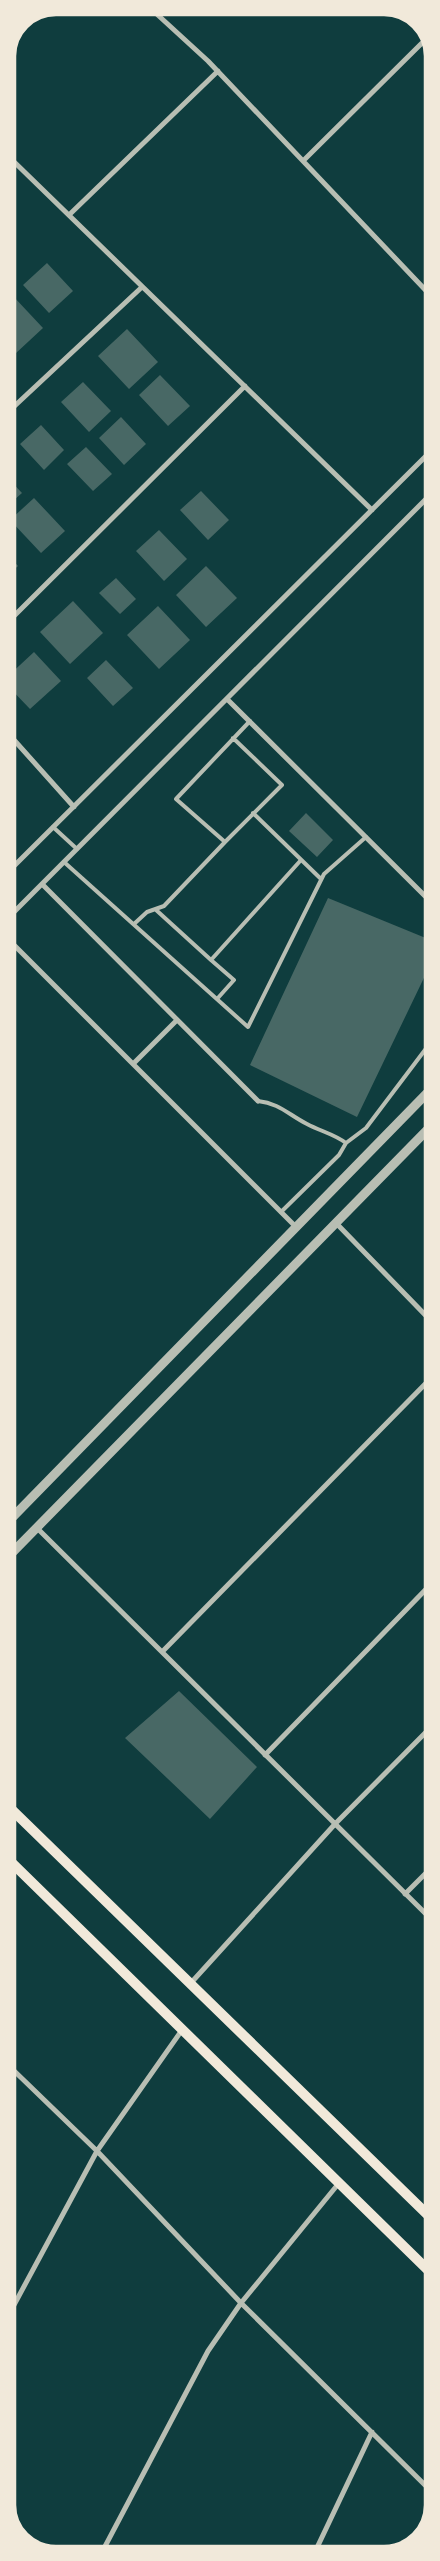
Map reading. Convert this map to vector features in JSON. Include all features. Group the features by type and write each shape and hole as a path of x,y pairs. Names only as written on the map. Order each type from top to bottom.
{"main road":[{"path":"15,1814 425,2212"},
{"path":"15,1867 425,2267"}],"street":[{"path":"158,15 218,71 425,290"},
{"path":"303,161 423,42"},
{"path":"69,215 218,71"},
{"path":"15,163 372,510"},
{"path":"15,406 142,287"},
{"path":"15,615 245,386"},
{"path":"15,865 425,457"},
{"path":"15,911 425,500"},
{"path":"227,699 425,895"},
{"path":"15,741 74,807"},
{"path":"42,884 258,1101"},
{"path":"15,946 296,1227"},
{"path":"133,1064 177,1020"},
{"path":"15,1515 425,1098"},
{"path":"15,1550 425,1132"},
{"path":"336,1223 425,1315"},
{"path":"162,1652 425,1384"},
{"path":"37,1528 425,1913"},
{"path":"265,1755 425,1590"},
{"path":"190,1984 335,1824 425,1733"},
{"path":"406,1894 425,1874"},
{"path":"15,2297 97,2151 182,2030"},
{"path":"15,2072 97,2151 240,2303 425,2485"},
{"path":"105,2546 208,2351 240,2303 339,2183"},
{"path":"318,2546 372,2432"}],"lane":[{"path":"225,842 176,800 250,721"},
{"path":"134,924 146,912 164,906 282,785 233,738"},
{"path":"254,813 321,879"},
{"path":"53,827 77,849"},
{"path":"64,862 248,1027 324,874 366,837"},
{"path":"211,960 301,860"},
{"path":"155,909 234,980 217,999"},
{"path":"281,1212 338,1155 346,1143 366,1128 425,1050"},
{"path":"258,1101 273,1103 308,1124 337,1136 346,1143"}],"building":[{"path":"47,263 73,291 49,313 23,285"},
{"path":"15,298 43,328 15,354"},
{"path":"127,329 158,362 129,389 98,356"},
{"path":"160,375 190,406 168,426 139,395"},
{"path":"83,382 111,411 89,432 61,402"},
{"path":"121,417 146,444 124,465 99,438"},
{"path":"41,425 64,450 44,470 20,444"},
{"path":"86,447 112,474 93,491 67,464"},
{"path":"15,486 22,493 15,499"},
{"path":"201,491 229,520 208,540 180,510"},
{"path":"34,498 65,531 41,553 15,525 15,515"},
{"path":"159,530 187,559 164,581 136,551"},
{"path":"206,566 237,598 206,627 176,595"},
{"path":"116,578 136,599 120,614 99,593"},
{"path":"73,601 103,633 70,664 40,632"},
{"path":"158,606 190,640 159,669 127,635"},
{"path":"34,652 61,681 30,709 15,693 15,670"},
{"path":"106,660 133,688 113,706 87,678"},
{"path":"306,813 333,840 317,857 289,831"},
{"path":"328,898 425,938 425,976 357,1117 250,1065"},
{"path":"179,1691 257,1767 210,1819 125,1738"}]}
